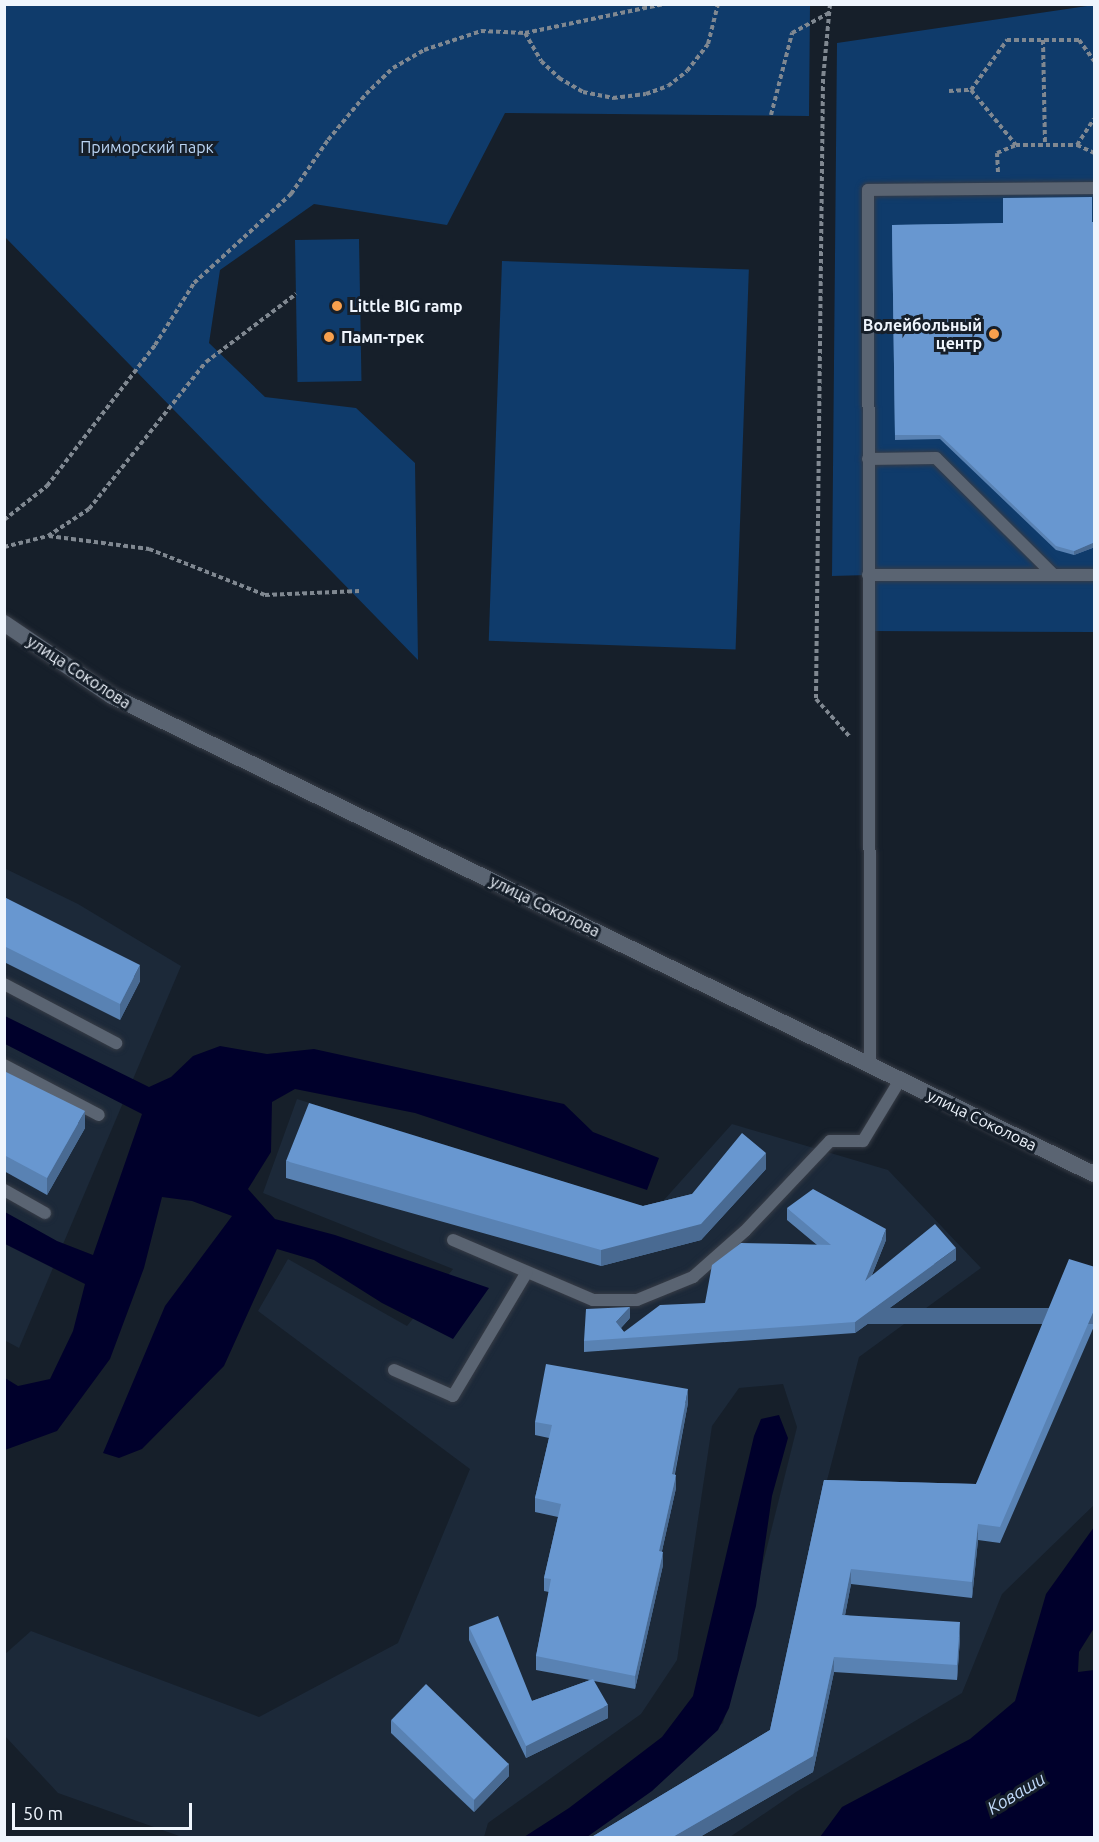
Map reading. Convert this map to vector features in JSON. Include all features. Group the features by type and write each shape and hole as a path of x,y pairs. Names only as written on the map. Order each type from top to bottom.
{"street":[{"name":"улица Соколова","path":"4,623 112,696 1095,1174"}],"lane":[{"path":"870,1064 868,190 1095,188"},
{"path":"868,459 936,458 1054,575"},
{"path":"868,575 1095,575"},
{"path":"4,984 116,1043"},
{"path":"4,1065 99,1115"},
{"path":"453,1240 593,1300 637,1300 693,1277 745,1232 830,1141 863,1141 900,1080"},
{"path":"4,1190 45,1213"},
{"path":"394,1370 453,1396 527,1272"}],"path":[{"path":"4,520 47,486 155,345 194,283 291,194 366,94 393,68 424,50 481,31 525,33 664,4"},
{"path":"525,33 541,61 559,78 584,92 613,98 646,94 668,86 687,71 708,44 718,4"},
{"path":"830,4 823,79 816,699 869,758"},
{"path":"771,115 792,33 829,13"},
{"path":"970,90 1007,40 1079,40 1095,61"},
{"path":"1043,40 1045,145"},
{"path":"949,91 970,90"},
{"path":"970,90 1016,145"},
{"path":"1077,145 1095,119"},
{"path":"997,153 1016,145 1077,145 1095,153"},
{"path":"4,547 48,536 89,509 206,362 296,294"},
{"path":"48,536 149,549 265,595 360,591"}],"shaded area":[{"path":"4,868 78,904 181,966 19,1348 4,1340"},
{"path":"297,1099 655,1210 732,1124 888,1170 981,1268 859,1357 825,1488 976,1522 1094,1298 1094,1505 1002,1594 962,1693 796,1792 730,1837 564,1837 723,1723 797,1427 783,1384 739,1388 712,1426 677,1660 641,1714 488,1823 484,1837 182,1837 58,1793 5,1736 4,1655 31,1631 259,1717 398,1643 470,1469 258,1311 288,1259 407,1326 453,1269 263,1193"}],"green space":[{"name":"Приморский парк","path":"5,5 810,5 809,116 505,113 447,225 314,204 220,270 209,343 265,397 356,408 415,463 418,660 5,237"},
{"path":"1094,5 1094,632 869,631 868,575 832,576 837,43"},
{"name":"Памп-трек","path":"359,239 361,381 297,382 295,240"},
{"path":"502,261 749,270 736,649 489,641"}],"water":[{"path":"5,1016 149,1087 171,1077 193,1056 220,1046 267,1054 314,1049 564,1104 593,1132 659,1158 647,1190 415,1113 295,1089 272,1102 271,1152 248,1189 275,1219 335,1235 489,1288 453,1339 382,1303 314,1260 277,1249 224,1366 142,1449 119,1458 103,1453 165,1306 232,1216 192,1201 162,1197 144,1268 110,1359 57,1431 5,1450 5,1378 18,1386 50,1379 73,1331 85,1284 5,1244 5,1212 57,1241 93,1255 142,1114 5,1044"},
{"path":"779,1415 788,1438 772,1496 756,1606 729,1708 718,1730 652,1791 587,1837 524,1837 569,1808 662,1737 693,1696 754,1436 761,1419"},
{"name":"Коваши","path":"1094,1527 1094,1628 1079,1652 1078,1672 1094,1670 1094,1837 820,1837 842,1807 970,1739 1015,1701 1046,1594"}],"building":[{"name":"Волейбольный центр","path":"1092,197 1092,222 1095,222 1095,542 1074,551 1056,546 940,435 895,435 892,225 1003,223 1003,198"},
{"path":"4,897 140,965 120,1004 4,946"},
{"path":"4,1071 85,1111 47,1178 4,1155"},
{"path":"309,1103 643,1206 692,1194 742,1133 766,1153 701,1224 601,1250 286,1161"},
{"path":"813,1189 886,1229 865,1281 935,1224 956,1248 855,1322 584,1341 586,1309 630,1307 616,1322 624,1332 660,1305 705,1303 712,1265 741,1243 831,1245 787,1208"},
{"path":"1069,1259 1095,1267 1095,1308 1000,1527 978,1524 972,1582 851,1569 842,1615 960,1622 957,1665 834,1657 813,1756 671,1838 590,1838 770,1730 824,1480 976,1484"},
{"path":"546,1364 688,1389 672,1474 676,1475 659,1551 663,1552 635,1676 536,1656 551,1579 544,1578 561,1504 535,1498 552,1425 535,1422"},
{"path":"498,1616 532,1701 593,1679 608,1705 526,1746 469,1627"},
{"path":"426,1684 509,1764 474,1800 391,1720"}],"place":[{"name":"Little BIG ramp","path":"337,306"},
{"name":"Волейбольный центр","path":"994,334"},
{"name":"Памп-трек","path":"329,337"}]}
